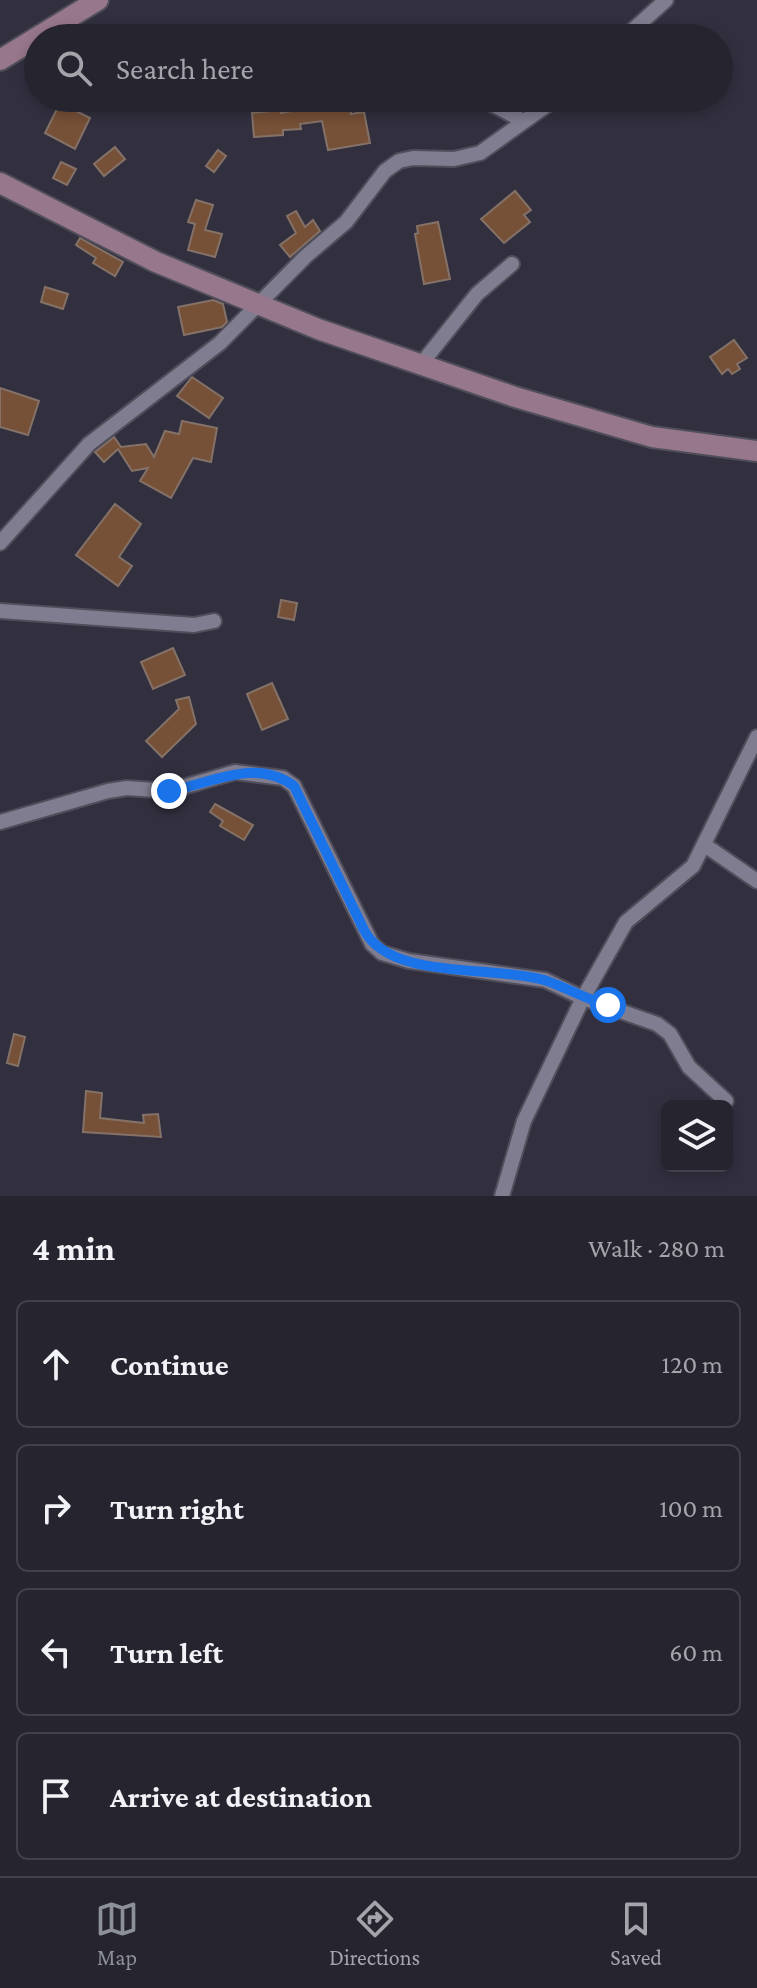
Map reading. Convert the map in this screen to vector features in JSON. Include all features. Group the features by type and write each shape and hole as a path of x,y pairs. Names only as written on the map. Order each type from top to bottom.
{"street":[{"path":"59,24 98,0"},
{"path":"639,24 666,0"},
{"path":"0,60 24,45"},
{"path":"507,112 523,121"},
{"path":"0,543 89,444 220,343 346,222 385,171 399,161 468,157 480,153 536,112"},
{"path":"0,183 129,250 256,306 515,397 652,437 757,451"},
{"path":"422,363 477,294 512,264"},
{"path":"0,611 194,625 214,621"},
{"path":"502,1196 524,1121 583,998 626,922 693,866 706,846 757,737"},
{"path":"0,822 118,790 169,791 235,772 283,778 294,786 364,930 382,953 445,968 545,980 583,998 657,1024 670,1034 689,1067 725,1100"},
{"path":"706,846 757,881"}],"building":[{"path":"56,112 78,112 90,118 75,149 45,133"},
{"path":"364,112 370,143 328,150 322,121 300,124 301,129 283,130 283,135 254,137 252,113"},
{"path":"115,147 125,159 104,176 94,164"},
{"path":"218,150 226,156 214,172 206,166"},
{"path":"61,162 76,169 67,185 53,178"},
{"path":"515,191 531,210 524,215 530,222 504,243 481,219"},
{"path":"196,200 213,205 205,230 222,234 215,257 188,250 195,224 188,222"},
{"path":"296,211 305,227 313,220 320,231 290,257 280,245 296,233 287,216"},
{"path":"438,222 450,279 424,284 415,234 418,233 417,226"},
{"path":"80,238 123,262 115,276 93,263 96,258 76,245"},
{"path":"45,287 68,294 63,309 41,302"},
{"path":"213,300 223,304 227,322 222,327 184,335 178,307"},
{"path":"734,340 747,358 737,364 740,369 732,374 728,369 722,374 710,357"},
{"path":"192,377 223,398 209,418 177,396"},
{"path":"0,388 39,401 28,435 0,427"},
{"path":"182,421 217,428 211,462 193,458 171,498 140,481 148,468 132,471 118,449 104,462 95,452 114,437 121,447 146,444 154,457 165,431 179,434"},
{"path":"115,504 141,524 119,557 132,566 118,586 76,555"},
{"path":"281,600 297,603 294,620 278,617"},
{"path":"173,648 185,675 153,689 141,662"},
{"path":"272,683 288,719 262,730 247,694"},
{"path":"189,697 196,724 162,757 146,741 179,709 176,700"},
{"path":"215,804 253,825 244,840 220,826 223,821 210,812"},
{"path":"14,1034 25,1037 18,1066 7,1063"},
{"path":"86,1091 102,1093 100,1118 144,1123 143,1115 158,1114 161,1137 83,1132"}],"route":[{"path":"169,791 235,772 283,778 294,786 364,930 382,953 445,968 545,980 583,998 608,1005"}]}
